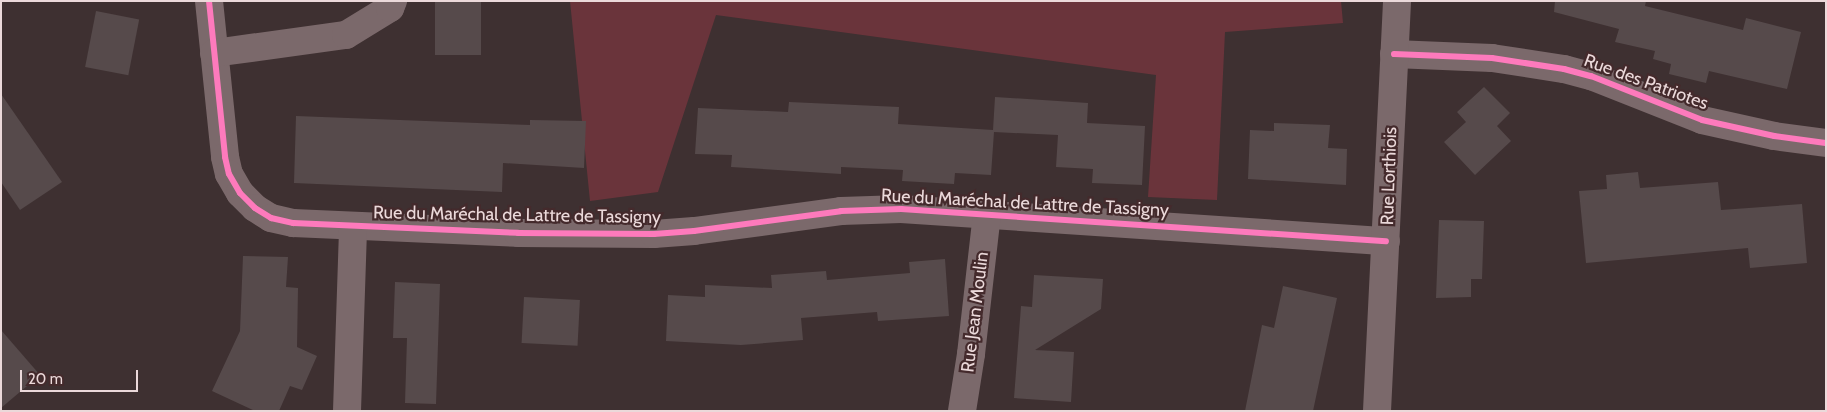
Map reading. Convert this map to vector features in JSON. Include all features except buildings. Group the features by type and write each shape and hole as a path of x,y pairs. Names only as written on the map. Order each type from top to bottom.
{"street":[{"name":"Rue du Maréchal de Lattre de Tassigny","path":"208,1 225,157 229,174 240,193 255,208 271,218 293,223 528,234 654,234 694,231 872,208 987,213 1386,241"},
{"path":"214,53 346,35 390,8 393,1"},
{"name":"Rue Lorthiois","path":"1377,411 1397,1"},
{"name":"Rue des Patriotes","path":"1394,54 1492,58 1564,69 1591,76 1702,120 1774,136 1826,143"},
{"name":"Rue Jean Moulin","path":"962,411 971,354 987,213"},
{"path":"347,411 353,227"}],"shaded area":[{"path":"570,1 1341,1 1343,23 1225,32 1217,200 1148,197 1156,75 716,15 658,192 590,201"}],"cycle path":[{"path":"209,1 225,157 229,174 240,193 255,208 271,218 293,223 518,233 654,234 694,231 841,211 901,209 1386,241"},
{"path":"1394,54 1492,58 1564,69 1591,76 1702,120 1774,136 1826,143"}]}
